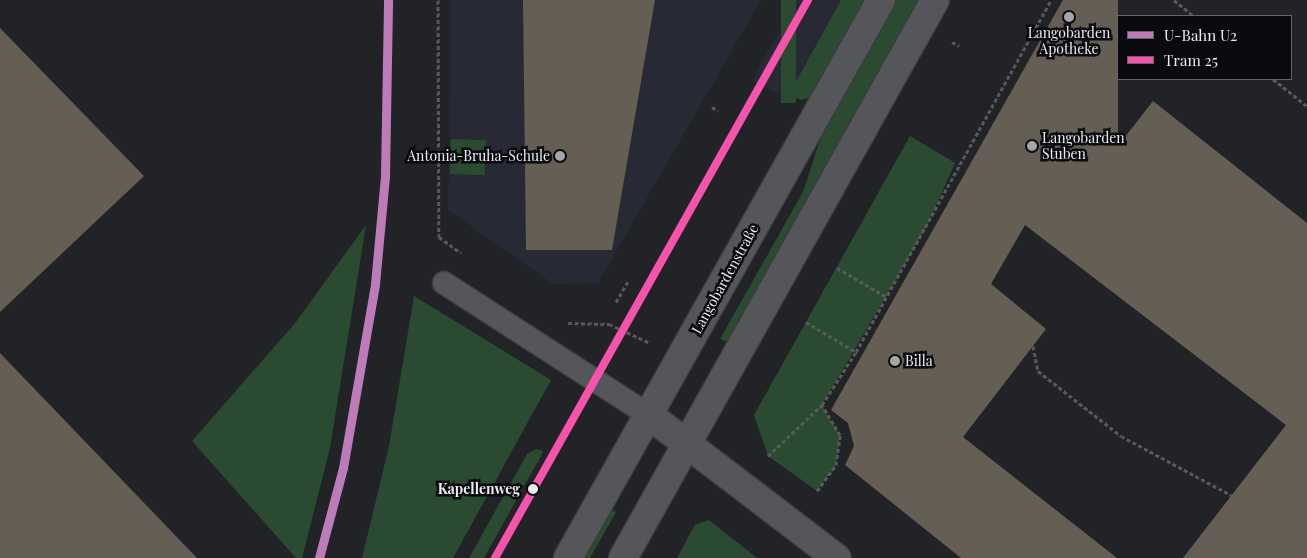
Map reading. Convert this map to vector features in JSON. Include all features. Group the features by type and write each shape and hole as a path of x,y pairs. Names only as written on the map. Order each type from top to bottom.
{"street":[{"name":"Langobardenstraße","path":"568,558 881,0"},
{"path":"623,558 935,0"},
{"path":"648,415 688,440 837,558"}],"lane":[{"path":"444,283 648,415"}],"path":[{"path":"438,0 439,238 471,260"},
{"path":"768,456 822,405 856,352 1051,0"},
{"path":"1174,0 1193,15"},
{"path":"1274,80 1307,106"},
{"path":"712,107 718,111"},
{"path":"837,268 886,297"},
{"path":"616,302 628,282"},
{"path":"561,322 609,324 652,343"},
{"path":"806,322 856,352"},
{"path":"1033,346 1038,371 1122,436 1231,495"},
{"path":"816,491 836,465 840,435 822,405"}],"shaded area":[{"name":"Antonia-Bruha-Schule","path":"451,0 761,0 598,283 553,284 448,210"},
{"path":"796,0 841,0 786,98 752,80"}],"green space":[{"path":"781,0 796,0 796,103 781,103"},
{"path":"841,0 867,0 814,97 801,100 789,94"},
{"path":"892,0 922,0 729,343 720,339 803,192 826,121"},
{"path":"910,136 955,163 926,228 822,405 840,435 836,465 817,491 768,456 754,415"},
{"path":"451,139 486,140 485,175 450,174"},
{"path":"366,225 330,448 302,558 296,558 192,441 296,322"},
{"path":"414,296 551,380 453,558 362,558 389,446"},
{"path":"536,449 543,451 541,456 484,558 469,558 527,454"},
{"path":"611,510 616,512 590,558 580,558"},
{"path":"709,520 757,558 677,558 695,525"}],"building":[{"path":"523,0 655,0 612,250 526,250"},
{"path":"1063,0 1118,0 1118,146 1153,101 1307,223 1307,558 1183,558 1286,425 1025,225 991,284 1046,329 963,437 1117,558 961,558 845,465 854,446 848,423 831,410"},
{"path":"0,28 144,176 0,312"},
{"path":"0,353 197,558 0,558"}],"metro line":[{"name":"U2","path":"319,558 343,468 375,284 385,176 388,0"}],"tram line":[{"name":"25","path":"495,558 808,0"}],"place":[{"name":"Langobarden Apotheke","path":"1069,17"},
{"name":"Langobarden Stuben","path":"1032,146"},
{"name":"Antonia-Bruha-Schule","path":"560,156"},
{"name":"Billa","path":"895,361"},
{"name":"Kapellenweg","path":"533,489"}]}
